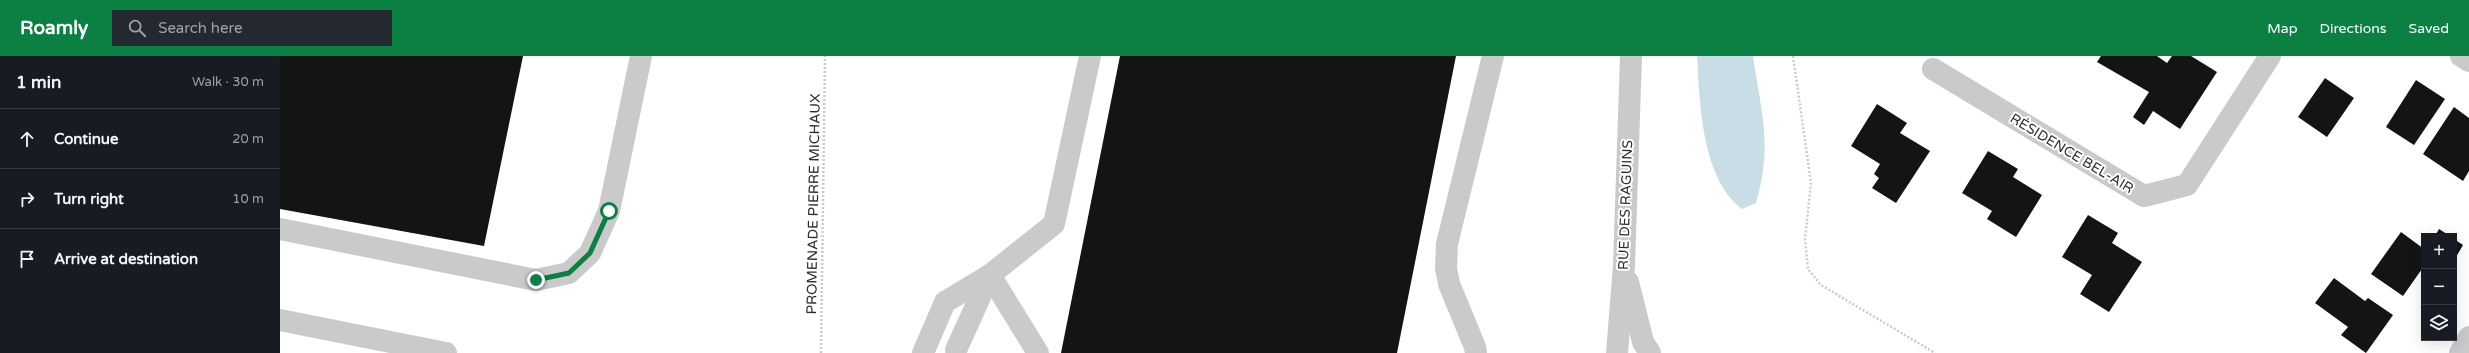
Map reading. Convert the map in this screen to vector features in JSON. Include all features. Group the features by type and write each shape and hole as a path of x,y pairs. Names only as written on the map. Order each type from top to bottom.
{"street":[{"path":"280,229 536,280 569,273 590,253 609,211 641,56"},
{"path":"923,353 945,302 990,275 1054,224 1090,56"},
{"path":"1476,353 1475,347 1449,284 1446,268 1447,244 1493,56"},
{"name":"RUE DES RAGUINS","path":"1617,353 1624,266 1630,56"},
{"name":"RÉSIDENCE BEL-AIR","path":"1933,69 2144,196 2187,185 2270,56"},
{"path":"2461,56 2469,61"},
{"path":"1624,266 1643,342 1650,353"},
{"path":"958,352 990,275"},
{"path":"990,275 1038,353"},
{"path":"280,320 446,353"},
{"path":"2460,353 2469,337"}],"path":[{"name":"PROMENADE PIERRE MICHAUX","path":"821,353 825,56"},
{"path":"1792,56 1811,183 1805,238 1808,268 1821,285 1935,353"}],"water":[{"path":"1697,56 1753,56 1764,129 1764,164 1756,203 1742,209 1728,195 1718,178 1711,159 1705,138 1702,117"}],"building":[{"path":"280,56 523,56 484,246 280,209"},
{"path":"1120,56 1456,56 1397,353 1061,353"},
{"path":"2101,56 2157,56 2167,63 2172,56 2191,56 2217,72 2180,129 2153,111 2144,125 2133,117 2149,92 2097,62"},
{"path":"2325,78 2354,98 2327,137 2298,117"},
{"path":"2416,80 2445,99 2414,145 2386,127"},
{"path":"1877,104 1907,123 1900,133 1930,151 1896,203 1872,188 1879,178 1874,174 1880,164 1851,146"},
{"path":"2454,107 2469,118 2469,171 2463,181 2423,154"},
{"path":"1988,151 2018,169 2013,177 2042,195 2016,237 1987,219 1992,211 1962,193"},
{"path":"2088,215 2118,233 2112,243 2142,262 2109,312 2080,294 2092,275 2062,257"},
{"path":"2439,229 2445,233 2437,233"},
{"path":"2401,232 2421,247 2421,270 2403,296 2371,274"},
{"path":"2457,241 2463,245 2457,255"},
{"path":"2334,278 2365,301 2368,298 2393,315 2366,353 2341,335 2348,327 2315,303"}],"route":[{"path":"536,280 569,273 590,253 609,211"}]}
